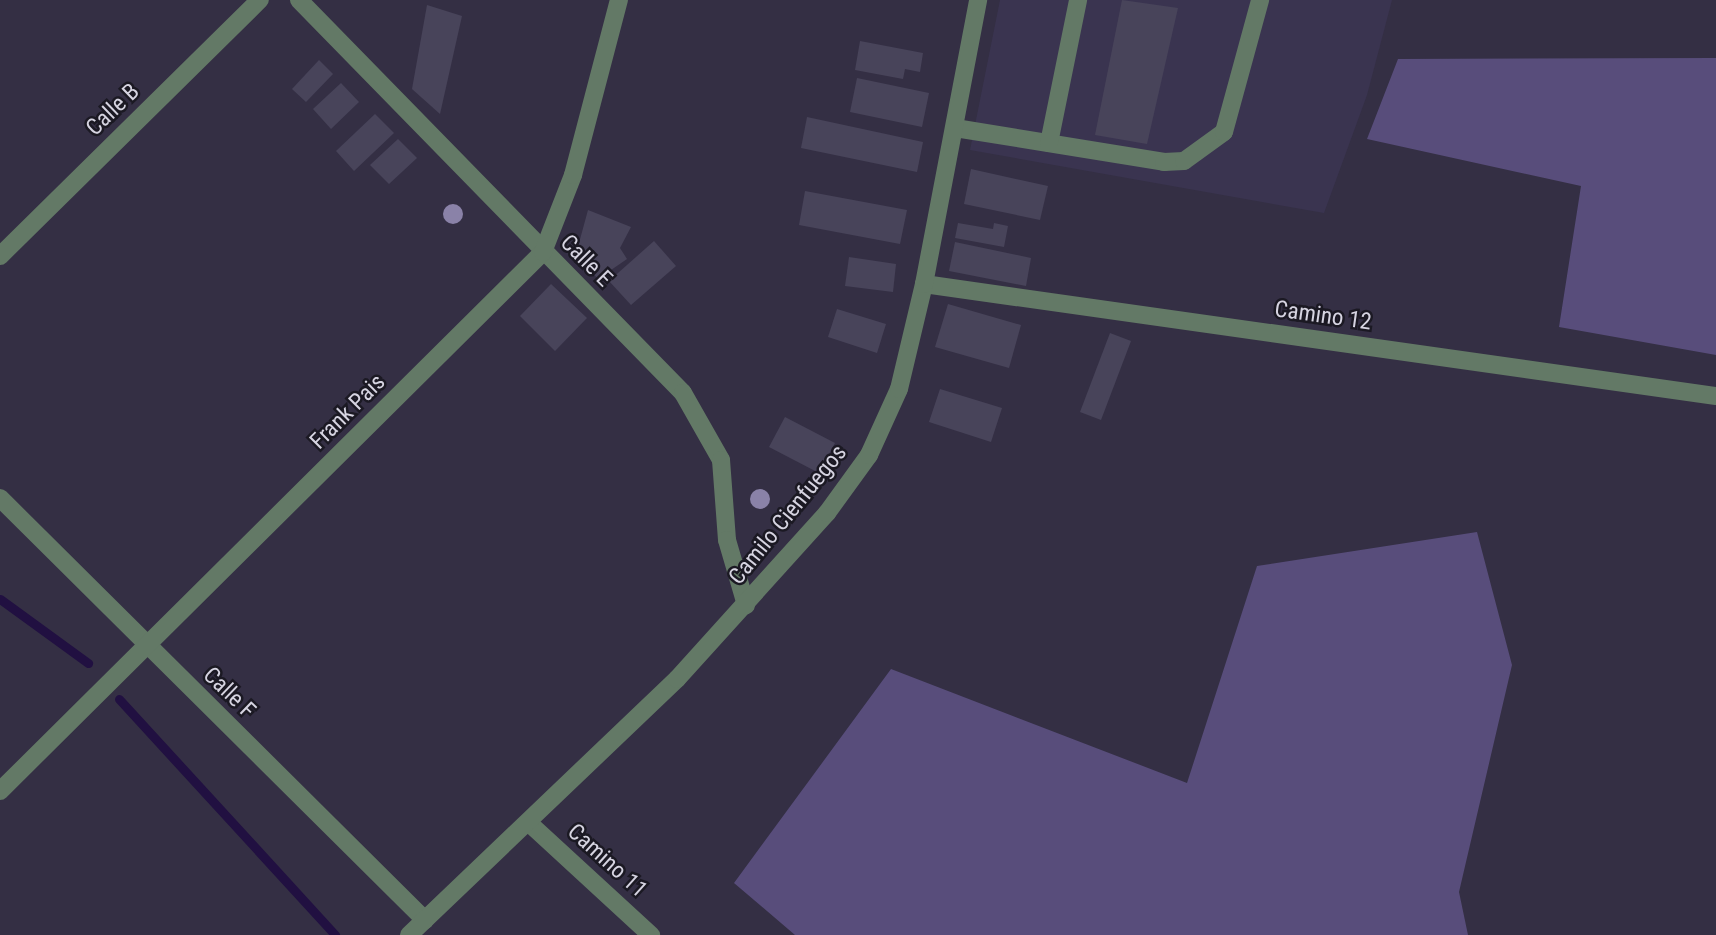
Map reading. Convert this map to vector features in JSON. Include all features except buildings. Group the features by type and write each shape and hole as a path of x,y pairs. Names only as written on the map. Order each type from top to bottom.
{"street":[{"name":"Calle B","path":"0,256 260,0"},
{"name":"Calle E","path":"299,0 683,393 707,429 721,460 727,540 746,605"},
{"name":"Frank Pais","path":"0,791 543,252 573,175 619,0"},
{"name":"Camilo Cienfuegos","path":"409,935 529,823 746,605 827,513 869,455 899,388 924,285 978,0"},
{"path":"1049,143 1078,0"},
{"path":"955,128 1164,162 1184,161 1201,153 1224,132 1260,0"},
{"name":"Camino 12","path":"924,285 1716,396"},
{"name":"Calle F","path":"0,498 146,646 425,920"},
{"name":"Camino 11","path":"529,823 652,935"}],"shaded area":[{"path":"1000,0 1392,0 1367,95 1324,213 970,150"},
{"path":"1716,58 1716,355 1559,327 1581,186 1367,139 1398,59"},
{"path":"1477,532 1512,665 1459,892 1468,935 795,935 734,883 891,669 1187,783 1257,566"}],"waterway":[{"path":"0,599 88,663"},
{"path":"119,699 335,935"}]}
